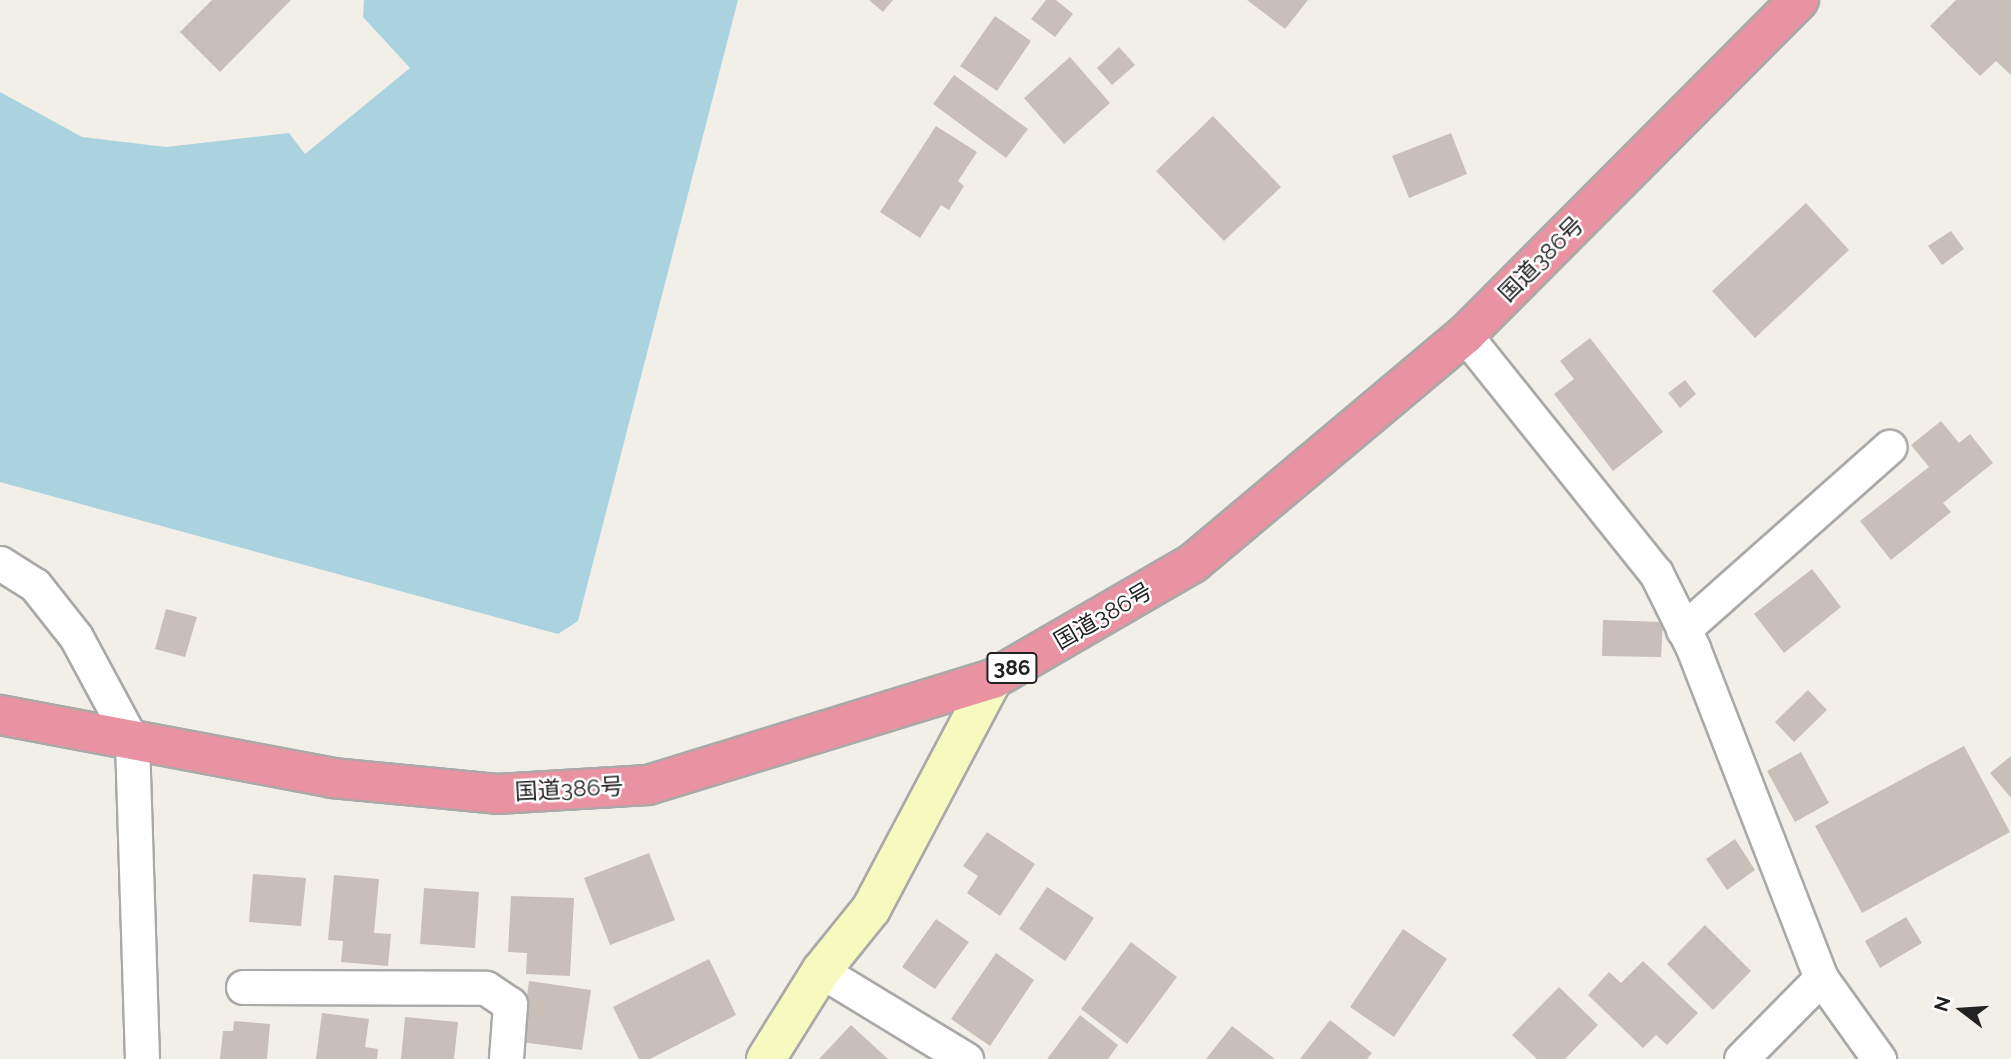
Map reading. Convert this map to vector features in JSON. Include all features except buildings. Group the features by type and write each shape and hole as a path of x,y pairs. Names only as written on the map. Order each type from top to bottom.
{"highway":[{"name":"国道386号","path":"0,715 332,778 497,794 648,785 993,679 1193,563 1465,335 1799,0"}],"street":[{"path":"1465,335 1656,573 1684,630 1821,978 1879,1059"},
{"path":"1684,630 1889,447"},
{"path":"0,564 35,585 76,637 132,741 142,1059"},
{"path":"766,1059 821,971 871,909 993,679"},
{"path":"821,971 966,1059"},
{"path":"1741,1059 1821,978"},
{"path":"243,987 485,988 510,1004 506,1059"}],"water":[{"path":"364,0 738,0 578,621 558,634 0,482 0,92 82,137 166,147 289,133 305,154 410,68 363,17"}]}
